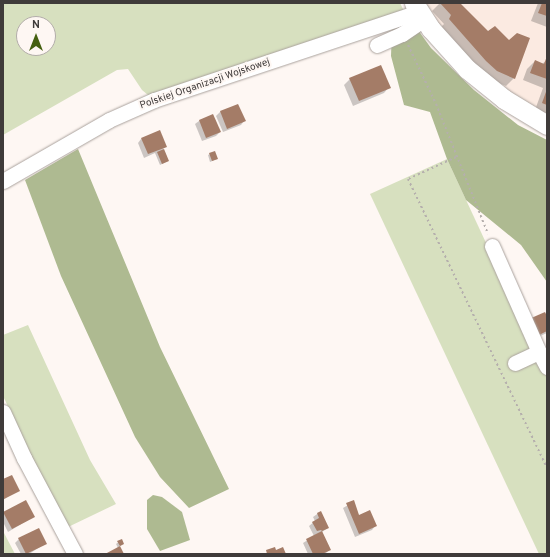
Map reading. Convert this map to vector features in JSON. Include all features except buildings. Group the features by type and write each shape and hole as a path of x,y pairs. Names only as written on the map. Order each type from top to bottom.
{"main road":[{"path":"419,11 454,56 482,82 504,99 547,125"}],"street":[{"path":"377,45 402,34 419,11"},
{"name":"Polskiej Organizacji Wojskowej","path":"3,181 109,120 154,100 419,11"},
{"path":"492,246 547,367"},
{"path":"515,363 539,352"},
{"path":"3,412 24,458 75,554"}],"path":[{"path":"402,34 436,104 456,158 475,198 492,246"},
{"path":"456,158 408,179 547,468"}],"shaded area":[{"path":"423,3 547,3 547,115 533,109 488,77 459,50 436,23"}],"green space":[{"path":"3,3 400,3 404,11 154,100 142,90 128,69 117,70 3,135"},
{"path":"392,28 418,30 431,48 474,90 518,125 547,140 547,282 521,245 466,200 447,159 430,112 404,105 391,56"},
{"path":"78,149 160,347 229,489 189,508 160,477 135,437 61,276 25,180"},
{"path":"447,159 547,374 547,554 539,554 370,194"},
{"path":"28,325 90,460 116,504 66,528 3,396 3,335"},
{"path":"153,495 162,497 182,512 190,540 160,551 147,529 147,500"},
{"path":"3,531 15,554 3,554"}]}
